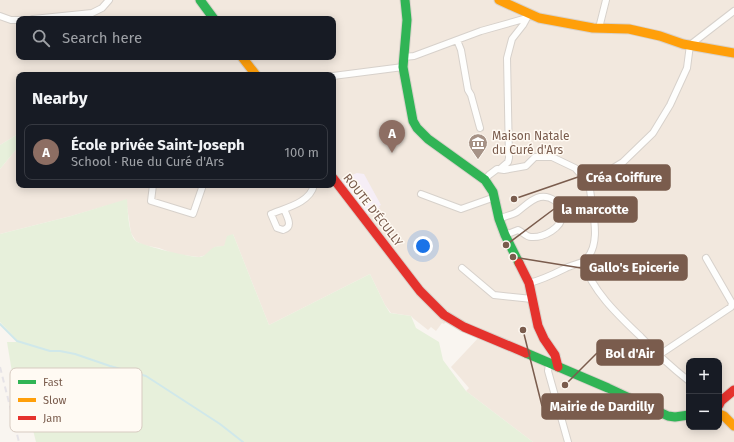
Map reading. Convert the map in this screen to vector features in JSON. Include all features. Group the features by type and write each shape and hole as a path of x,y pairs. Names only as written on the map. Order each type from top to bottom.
{"street":[{"path":"58,16 92,12 102,8 109,0"},
{"path":"200,0 212,16"},
{"path":"405,0 407,20 403,67 411,115 417,128 428,139 485,180 493,192 505,235 529,283 538,326 544,339 555,355 553,366 548,371 568,442"},
{"path":"499,0 528,16 576,26 629,29 660,36 683,44 734,53"},
{"path":"599,28 606,0"},
{"path":"529,283 542,280 573,264 583,262 594,244 596,233 590,189 591,186 623,162 653,133 670,105 687,68 690,45 734,11"},
{"path":"0,16 11,20 16,20"},
{"path":"404,57 414,56 528,16"},
{"path":"485,180 492,172 500,169 508,162 507,58 512,39 524,25 528,16"},
{"path":"457,40 462,50 468,90 471,95 480,128"},
{"path":"244,60 254,72"},
{"path":"336,76 403,67"},
{"path":"500,169 504,170 526,166 535,157 552,157 575,168 585,179"},
{"name":"ROUTE D'ÉCULLY","path":"336,182 431,306 438,313 464,327 553,366"},
{"path":"153,188 151,201 193,214 202,188"},
{"path":"284,209 304,199 311,193 313,188"},
{"path":"421,194 462,209 495,197"},
{"path":"500,218 516,212 522,206 540,197 546,197 555,201 561,208 562,213 558,225 550,232 538,237 529,237 518,230 505,235"},
{"path":"659,355 731,307 732,302 706,258"},
{"path":"583,262 587,274 622,320 659,355 686,378"},
{"path":"462,268 494,295 532,299"},
{"path":"553,366 604,386 668,416 675,417 686,415"},
{"path":"722,396 734,388"},
{"path":"722,401 734,388"},
{"path":"722,415 734,426"}],"shaded area":[{"path":"0,0 734,0 734,442 533,442 466,391 469,388 451,367 481,335 449,318 444,324 442,323 436,331 431,327 428,330 411,316 391,313 385,305 370,274 269,325 233,234 224,246 215,247 206,255 199,257 175,254 159,248 143,245 136,241 131,233 126,200 0,234 0,169 16,150 16,188 336,188 336,72 16,72 16,135 0,145"},
{"path":"357,173 364,174 381,205 379,206 380,208 367,215 340,180"}],"green space":[{"path":"16,135 16,150 0,169 0,145"},
{"path":"127,199 131,233 136,241 195,257 204,255 215,247 224,246 227,236 233,234 269,325 370,274 390,313 411,316 416,328 439,342 443,360 466,391 533,442 36,442 34,432 142,432 142,368 11,368 7,342 19,342 0,322 0,234 71,216"}],"waterway":[{"path":"0,324 17,341 50,351 75,354 117,368"},
{"path":"142,375 220,424 243,442"}],"railway":[{"path":"0,367 10,406"},
{"path":"16,432 19,442"}],"traffic: fast":[{"path":"200,0 212,16"},
{"path":"405,0 407,20 403,67 413,121 417,128 428,139 485,180 493,192 499,219 519,263"},
{"path":"526,353 608,388 668,416 675,417 686,415"}],"traffic: slow":[{"path":"499,0 539,18 593,28 629,29 660,36 683,44 734,53"},
{"path":"244,60 254,72"},
{"path":"722,415 734,426"}],"traffic: jam":[{"path":"336,182 420,291 444,315 464,327 526,353"},
{"path":"519,263 529,283 538,326 544,339 555,355 558,367"},
{"path":"722,400 734,390"}],"place":[{"name":"École privée Saint-Joseph","path":"392,153"},
{"name":"Maison Natale du Curé d'Ars","path":"478,160"},
{"name":"Créa Coiffure","path":"514,199"},
{"name":"la marcotte","path":"506,245"},
{"name":"Gallo's Epicerie","path":"513,257"},
{"name":"Mairie de Dardilly","path":"523,330"},
{"name":"Bol d'Air","path":"565,385"}]}
